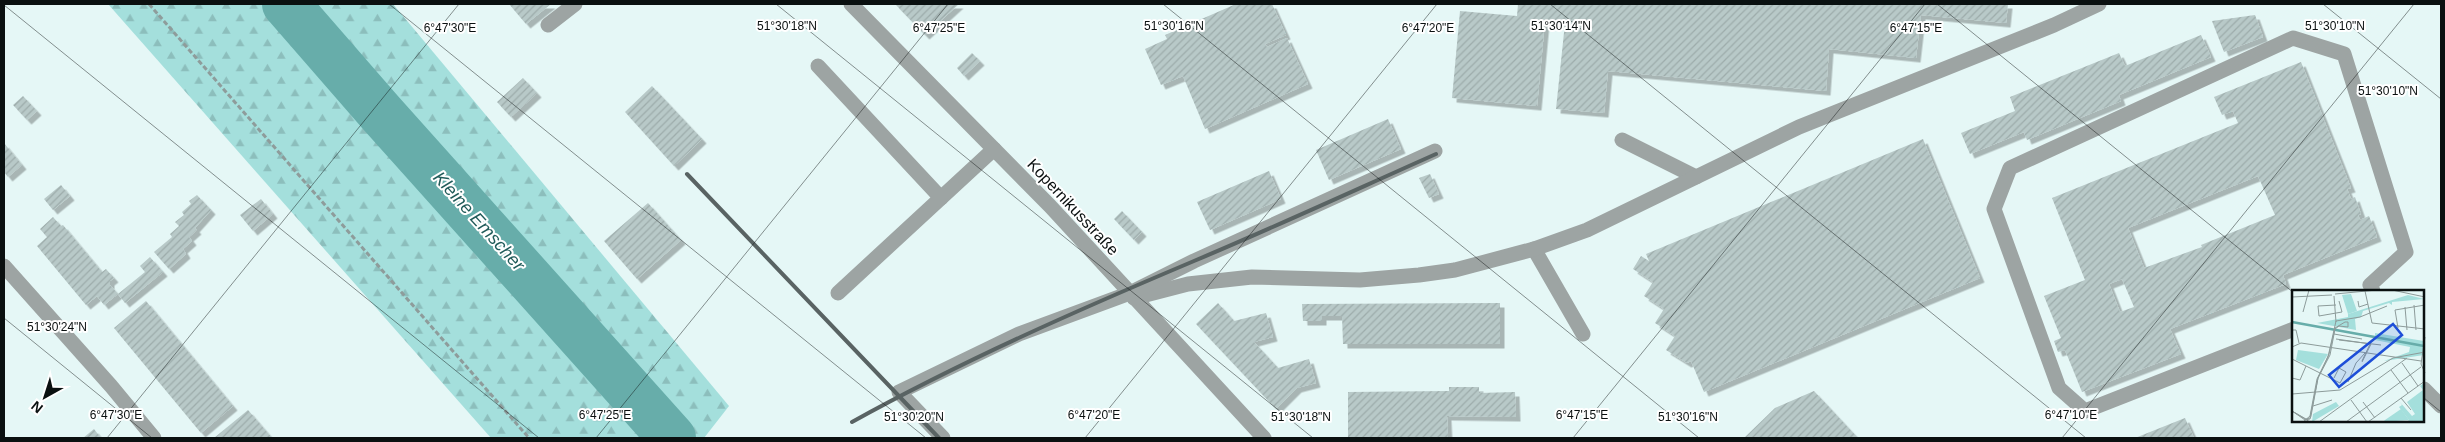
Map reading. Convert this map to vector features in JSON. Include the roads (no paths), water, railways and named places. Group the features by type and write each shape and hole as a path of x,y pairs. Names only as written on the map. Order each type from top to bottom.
{"street":[{"path":"548,25 575,4"},
{"name":"Kopernikusstraße","path":"852,4 994,149 1264,438"},
{"path":"943,438 899,392 1019,334 1132,295 1188,284 1252,277 1360,280 1418,275 1456,270 1534,249 1587,230 1799,127 2054,25 2099,4"},
{"path":"2292,330 2085,411 2059,388 1994,209 2010,168 2293,38 2344,54 2406,252 2370,285 2372,290"},
{"path":"818,66 941,198"},
{"path":"1622,140 1696,177"},
{"path":"838,293 994,149"},
{"path":"1132,295 1194,261 1435,151"},
{"path":"1534,249 1583,334"},
{"path":"4,266 111,386 154,438"},
{"path":"2425,390 2441,406"}],"waterway":[{"name":"Kleine Emscher","path":"286,4 380,112 672,438"}],"railway":[{"path":"852,422 936,378 1021,337 1436,154"},
{"path":"687,174 939,438"}]}
